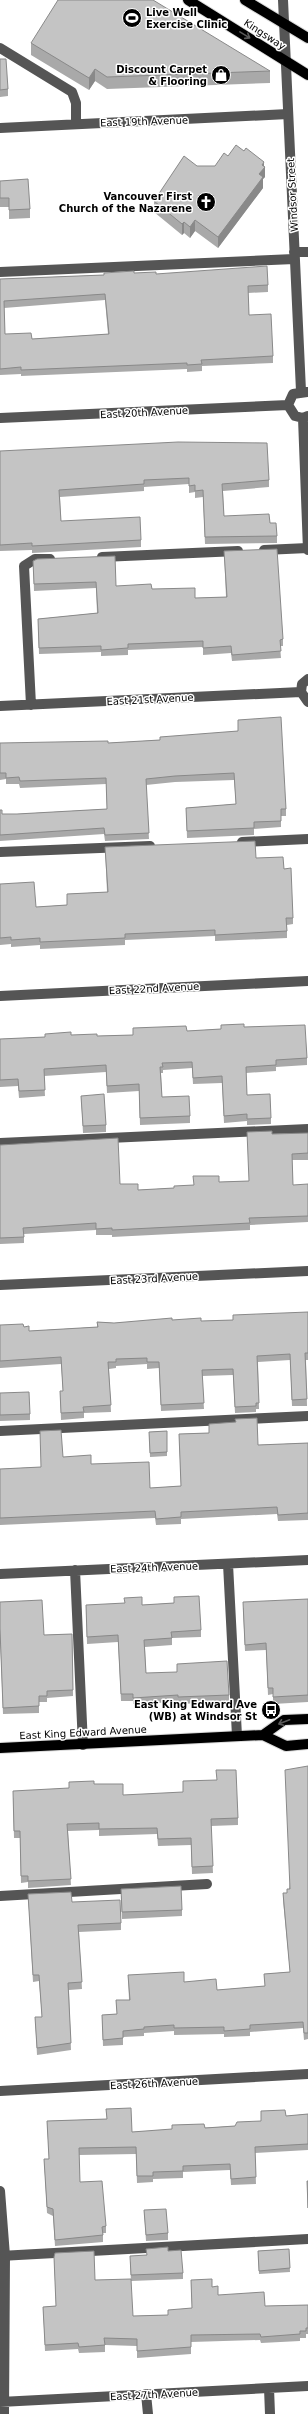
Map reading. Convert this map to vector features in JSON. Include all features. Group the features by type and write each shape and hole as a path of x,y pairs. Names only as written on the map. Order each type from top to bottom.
{"main road":[{"name":"Kingsway","path":"188,0 308,75"},
{"name":"Kingsway","path":"245,0 308,38"},
{"path":"263,1735 284,1720 308,1719"},
{"name":"East King Edward Avenue","path":"0,1748 263,1735 286,1746 308,1744"}],"street":[{"name":"Windsor Street","path":"283,0 294,255 305,392"},
{"path":"0,48 72,92 76,103 76,123"},
{"name":"East 19th Avenue","path":"0,128 76,123 288,114"},
{"path":"0,272 294,255 308,252"},
{"path":"90,557 308,549 305,417 295,416 288,405 293,394 305,392"},
{"name":"East 20th Avenue","path":"0,418 288,405"},
{"path":"31,705 24,566 35,559 59,558"},
{"path":"308,679 302,684 301,692 308,702"},
{"name":"East 21st Avenue","path":"0,706 301,692"},
{"path":"228,842 308,839"},
{"path":"0,852 157,845"},
{"name":"East 22nd Avenue","path":"0,996 308,981"},
{"path":"0,1143 308,1129"},
{"name":"East 23rd Avenue","path":"0,1285 308,1271"},
{"path":"0,1432 308,1416"},
{"name":"East 24th Avenue","path":"0,1574 308,1560"},
{"path":"228,1564 237,1736"},
{"path":"75,1570 83,1745"},
{"path":"0,1896 207,1884"},
{"name":"East 26th Avenue","path":"0,2091 308,2074"},
{"path":"0,2191 2,2256 2,2402 4,2414"},
{"path":"2,2256 308,2239"},
{"name":"East 27th Avenue","path":"2,2402 308,2386"},
{"path":"269,2388 270,2414"},
{"path":"146,2394 148,2414"}],"building":[{"path":"58,0 153,0 270,71 107,77 95,69 89,78 31,43"},
{"path":"0,59 6,59 8,89 0,90"},
{"name":"Vancouver First Church of the Nazarene","path":"236,145 244,151 246,148 264,162 262,165 265,167 259,174 263,177 218,237 195,220 190,227 184,222 182,224 154,201 184,156 197,166 215,166 224,153 228,156"},
{"path":"28,179 30,209 9,210 9,198 0,198 0,181"},
{"path":"267,266 268,285 248,286 249,315 271,314 273,356 201,360 202,364 187,365 187,363 21,370 21,367 0,369 0,279 104,275 104,273 134,271 134,273 156,272 156,274","holes":["105,294 109,334 32,339 31,333 5,334 4,301"]},
{"path":"178,442 267,443 269,480 222,484 224,516 269,514 270,523 276,523 277,536 205,537 203,490 195,491 195,485 189,486 189,478 144,480 144,484 59,490 61,521 140,517 141,540 32,546 32,543 0,545 0,451"},
{"path":"277,549 283,639 280,640 281,651 232,655 231,646 203,648 203,641 128,644 128,648 101,650 101,646 39,648 38,619 98,613 96,582 34,584 33,561 37,559 115,556 116,586 151,584 152,589 195,588 195,598 227,597 224,551"},
{"path":"281,717 286,809 281,809 281,821 254,822 254,828 187,831 186,808 236,804 234,773 146,779 149,833 105,835 104,828 0,835 0,810 2,810 2,814 17,814 107,809 106,778 20,781 19,777 6,778 6,773 0,773 0,743 108,741 108,743 160,740 160,737 238,731 238,720"},
{"path":"255,841 256,858 283,857 284,869 291,868 293,918 286,918 287,931 215,935 215,930 125,934 125,938 40,942 40,938 11,940 11,937 0,938 0,884 34,882 36,907 67,905 67,894 108,892 105,847"},
{"path":"244,1024 244,1027 305,1025 307,1058 276,1060 276,1065 246,1067 247,1095 270,1094 271,1118 247,1119 247,1114 224,1116 222,1076 193,1078 192,1062 162,1063 163,1067 160,1067 162,1097 189,1096 190,1116 140,1118 139,1084 107,1086 106,1065 44,1069 45,1090 19,1091 18,1079 0,1080 0,1039 45,1037 45,1034 71,1032 71,1035 133,1035 133,1028 186,1026 187,1031 221,1029 221,1025"},
{"path":"104,1094 106,1125 83,1126 81,1096"},
{"path":"272,1131 272,1134 308,1133 308,1153 292,1154 293,1185 308,1184 308,1216 249,1218 250,1223 112,1230 112,1228 96,1229 96,1223 23,1228 24,1237 0,1238 0,1145 118,1138 120,1184 138,1184 138,1190 174,1188 174,1186 194,1185 193,1176 219,1176 219,1182 249,1181 247,1132"},
{"path":"308,1312 308,1353 305,1353 307,1399 292,1400 290,1354 257,1356 259,1403 256,1403 256,1406 235,1407 233,1369 202,1370 204,1403 161,1405 159,1362 147,1362 147,1358 116,1359 116,1362 108,1362 111,1405 83,1407 84,1412 61,1413 60,1391 63,1391 61,1357 0,1361 0,1325 23,1324 24,1327 29,1326 29,1331 98,1327 97,1322 114,1323 172,1318 172,1320 201,1318 201,1321 233,1320 233,1315"},
{"path":"29,1392 30,1414 0,1415 0,1393"},
{"path":"257,1418 258,1445 308,1443 308,1513 278,1515 277,1507 181,1512 181,1517 156,1519 155,1511 0,1518 0,1469 41,1467 40,1431 61,1430 63,1457 91,1455 91,1464 149,1462 150,1488 181,1486 179,1434 209,1433 209,1424 236,1422 235,1419"},
{"path":"167,1431 167,1452 150,1453 149,1432"},
{"path":"199,1596 201,1630 171,1632 172,1638 144,1640 146,1673 177,1672 177,1664 227,1661 229,1695 178,1697 178,1695 133,1698 133,1694 121,1694 118,1635 87,1637 86,1605 125,1603 124,1598 142,1597 142,1605 174,1603 174,1597"},
{"path":"308,1599 308,1695 273,1697 273,1688 268,1688 266,1643 245,1645 243,1602"},
{"path":"42,1600 44,1635 72,1634 73,1690 47,1691 47,1696 39,1696 39,1706 3,1708 0,1602"},
{"path":"308,1766 308,2033 304,2033 303,2022 250,2025 250,2029 224,2031 224,2027 174,2028 174,2025 144,2027 144,2029 123,2031 123,2038 103,2040 102,2015 117,2014 116,2000 130,2000 128,1975 184,1972 184,1982 216,1979 217,1990 265,1986 264,1974 290,1972 283,1893 287,1893 287,1889 290,1889 285,1770"},
{"path":"216,1770 236,1770 238,1818 211,1819 213,1866 192,1867 191,1838 158,1839 157,1828 99,1829 99,1823 67,1824 71,1879 28,1881 28,1876 21,1876 20,1831 14,1831 13,1791 69,1788 69,1782 94,1781 94,1784 123,1784 123,1795 183,1792 183,1781 217,1780"},
{"path":"181,1886 182,1910 122,1912 121,1889"},
{"path":"71,1892 72,1902 120,1900 121,1923 78,1925 82,1982 68,1983 71,2043 37,2048 35,2017 42,2017 39,1975 33,1975 28,1894"},
{"path":"131,2108 132,2132 172,2129 172,2125 204,2124 205,2128 235,2126 237,2122 261,2121 261,2111 285,2110 286,2116 308,2114 308,2144 255,2147 256,2177 231,2179 230,2164 183,2166 183,2171 153,2172 153,2176 137,2176 136,2147 79,2148 80,2182 102,2181 106,2226 102,2227 103,2235 55,2240 53,2209 47,2207 44,2159 49,2159 47,2121 107,2119 106,2109"},
{"path":"307,2181 308,2181 308,2208"},
{"path":"166,2209 168,2233 146,2235 144,2210"},
{"path":"168,2247 168,2251 181,2250 183,2273 131,2275 130,2256 147,2255 146,2249"},
{"path":"289,2249 290,2268 259,2271 258,2251"},
{"path":"94,2251 95,2280 131,2279 133,2316 168,2315 168,2310 192,2308 191,2280 212,2279 212,2287 218,2286 218,2295 264,2292 265,2306 308,2305 308,2328 306,2328 306,2331 300,2331 300,2334 261,2337 260,2334 191,2335 191,2347 137,2351 137,2339 104,2338 105,2345 79,2347 78,2343 45,2345 43,2307 56,2306 55,2253"}],"place":[{"name":"Live Well Exercise Clinic","path":"132,18"},
{"name":"Discount Carpet & Flooring","path":"221,75"},
{"name":"Vancouver First Church of the Nazarene","path":"206,202"},
{"name":"East King Edward Ave (WB) at Windsor St","path":"271,1710"}]}
